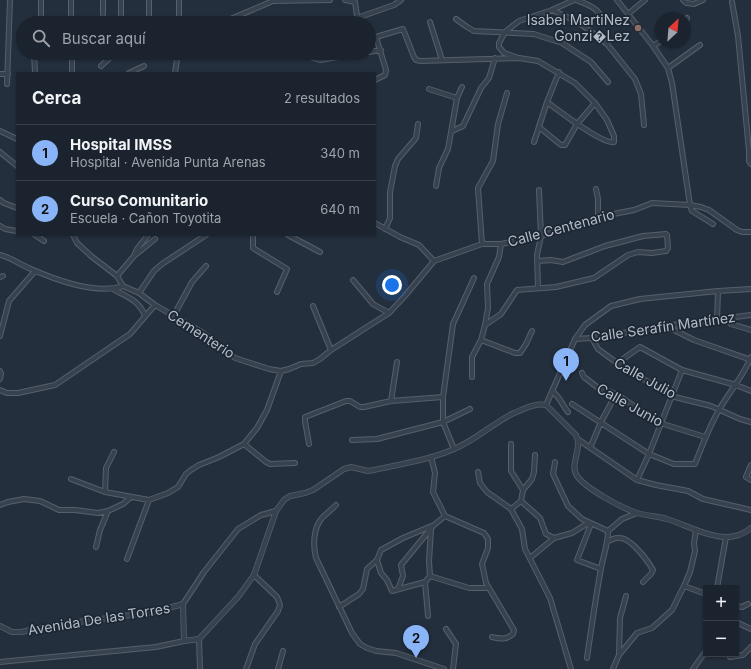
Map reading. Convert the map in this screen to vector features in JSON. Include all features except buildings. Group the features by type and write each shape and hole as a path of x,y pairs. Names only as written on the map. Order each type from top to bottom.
{"street":[{"path":"7,84 10,0"},
{"path":"41,0 41,16"},
{"path":"71,0 71,16"},
{"path":"103,0 103,14"},
{"path":"121,0 121,16"},
{"path":"149,0 149,16"},
{"path":"179,0 180,16"},
{"path":"238,16 273,1 330,0"},
{"path":"345,0 355,2 357,16"},
{"path":"363,16 394,5 401,0"},
{"path":"518,58 504,53 499,47 499,43 505,32 519,21 552,10 575,0 588,4 601,13 604,22"},
{"path":"617,0 668,68 672,83 690,205 692,211 713,224"},
{"path":"628,14 645,0"},
{"path":"684,0 686,3 694,4 703,0"},
{"path":"732,1 738,36 749,161 751,164"},
{"path":"552,10 578,22 607,44 635,79 641,94 644,124"},
{"path":"456,19 474,30 534,34 562,43 591,62 608,82"},
{"path":"430,22 442,60"},
{"path":"376,80 385,75 386,70 376,37 403,29 416,60 518,58 538,61 559,72 575,83 595,103 603,112 612,130 614,142 608,142 577,124 547,102"},
{"path":"668,68 700,45"},
{"path":"376,51 380,50"},
{"path":"452,131 463,126 481,88 489,78 495,58"},
{"path":"34,60 35,72"},
{"path":"72,60 72,72"},
{"path":"101,66 108,60"},
{"path":"175,72 177,60"},
{"path":"131,72 144,66"},
{"path":"534,142 547,102 559,72"},
{"path":"0,74 8,74"},
{"path":"436,186 440,168 448,149 457,98 462,87"},
{"path":"429,89 457,98"},
{"path":"482,244 478,188 493,161 498,124 507,93"},
{"path":"539,127 565,145 577,124 595,103"},
{"path":"385,229 390,218 390,192 395,166 398,159 416,138 418,124"},
{"path":"0,131 16,139"},
{"path":"0,152 16,165"},
{"path":"596,189 598,199 598,217"},
{"path":"538,287 537,255 541,236 539,190"},
{"path":"0,200 16,208"},
{"name":"Calle Centenario","path":"434,261 482,244 501,244 541,236 598,217 634,210 652,203 690,205 709,210 737,230 751,232"},
{"path":"71,479 105,492 149,500 168,493 178,487 186,474 200,465 219,458 244,444 257,428 267,410 281,371 301,364 313,363 320,360 331,350 389,313 434,261 419,245 376,224"},
{"path":"0,226 5,229 16,231"},
{"path":"485,325 501,314 517,290 538,287 556,287 594,278 633,253 666,251 668,248 667,235 643,236 605,246 562,262 551,260 538,261"},
{"path":"36,236 44,241"},
{"path":"0,255 35,271 73,285 113,289 123,286 117,276 91,256 77,243 74,236"},
{"path":"134,256 137,249 147,236"},
{"path":"138,293 154,271 162,264 204,236"},
{"path":"253,236 253,248 287,269 277,292"},
{"path":"290,236 320,252"},
{"path":"117,276 134,256 155,238"},
{"path":"472,377 472,357 481,340 488,308 487,284 499,257 501,244"},
{"path":"174,315 192,282 206,266"},
{"path":"0,336 9,301 35,271"},
{"path":"454,449 443,422 443,397 453,324 474,278"},
{"path":"353,280 373,304 389,313"},
{"name":"Cementerio","path":"123,286 138,293 202,332 235,358 269,369 281,371"},
{"path":"113,289 137,302 145,316"},
{"path":"546,405 575,339 585,325 611,306 640,299 718,291 751,290"},
{"path":"717,320 718,291"},
{"path":"0,390 7,393 18,393 55,385 130,334 155,304"},
{"path":"313,306 331,350"},
{"name":"Calle Serafín Martínez","path":"575,339 592,338 665,326 751,315"},
{"path":"726,319 731,324 751,330"},
{"path":"572,404 649,454 674,464 695,464 705,437 719,409 736,385 751,359 694,340 665,326"},
{"path":"481,340 515,353 520,353 532,331"},
{"name":"Calle Julio","path":"592,338 598,349 617,363 671,396 719,409 740,419 751,422"},
{"path":"617,363 640,347 682,370 736,385 751,392"},
{"path":"391,402 397,362"},
{"path":"637,480 649,454 682,370"},
{"path":"0,371 0,378"},
{"name":"Calle Junio","path":"582,373 584,377 597,387 616,394 660,423 705,437"},
{"path":"553,392 558,396 568,412"},
{"path":"590,448 601,422 616,394"},
{"path":"309,444 304,421 305,417 346,401 350,401 360,407 391,402 443,397"},
{"path":"0,662 156,647 199,639 238,597 254,575 276,511 284,500 290,496 313,490 344,469 351,467 368,471 374,470 432,457 454,449 476,437 507,416 536,405 546,405 576,435 579,440 637,480 688,491 703,499 751,510"},
{"path":"352,440 378,439 443,422 470,409"},
{"path":"579,440 579,448 575,463 576,475 584,484 620,506 637,513 666,519 712,535 726,537 738,536 751,528"},
{"path":"244,444 270,464 295,463"},
{"path":"511,444 511,471 523,490"},
{"path":"105,492 106,468 114,452"},
{"path":"511,509 521,501 523,490 532,479 534,472 534,455"},
{"path":"432,457 435,473 433,492 445,516 484,534 488,539 488,548 482,564 486,583 514,630 513,634 509,638 502,640 492,637"},
{"path":"555,462 553,474 568,506 582,519 608,531"},
{"path":"751,465 746,477 751,480"},
{"path":"478,472 480,483 487,492 511,509 522,529 525,549 550,598 571,669"},
{"path":"0,505 24,499 40,501 59,510 75,510 91,513 108,511 123,504 131,497"},
{"path":"127,559 149,500"},
{"path":"521,501 540,518 546,534 554,538"},
{"path":"336,505 318,524 315,535 314,549 316,558 352,633 360,644 366,648 376,651 396,653 444,669"},
{"path":"96,547 100,530 108,511"},
{"name":"Avenida De las Torres","path":"0,626 14,632 154,612 183,604 204,572 238,529 261,515 276,511"},
{"path":"608,531 622,520 637,513"},
{"path":"398,588 403,576 401,565 433,527 445,516"},
{"path":"530,558 554,538 572,533 589,523"},
{"path":"589,523 577,560 601,569"},
{"path":"339,607 359,594 363,589 367,569 377,560 381,550 403,538 433,527"},
{"path":"377,560 381,573 387,580 392,591 398,588 425,582 430,576 433,527"},
{"path":"613,669 619,655 637,633 652,628 672,610 684,586 695,551 694,543 696,530"},
{"path":"587,658 592,617 608,541 608,531"},
{"path":"608,541 620,537 634,545 653,570 643,582"},
{"path":"718,585 726,537"},
{"path":"246,669 255,644 278,611 280,605 277,597 254,575"},
{"path":"430,576 469,588 488,588"},
{"path":"425,582 428,616"},
{"path":"684,586 703,593"},
{"path":"619,655 620,618 626,596"},
{"path":"183,604 184,641"},
{"path":"739,606 742,607 748,604"},
{"path":"739,623 751,629"},
{"path":"446,629 456,644 452,669"},
{"path":"199,639 200,669"},
{"path":"739,656 743,655 751,647"},
{"path":"278,669 283,651"},
{"path":"693,669 703,655"}],"place":[{"name":"Isabel MartiNez Gonzi�Lez","path":"638,28"},
{"name":"Hospital IMSS","path":"566,381"},
{"name":"Curso Comunitario","path":"416,658"}]}
